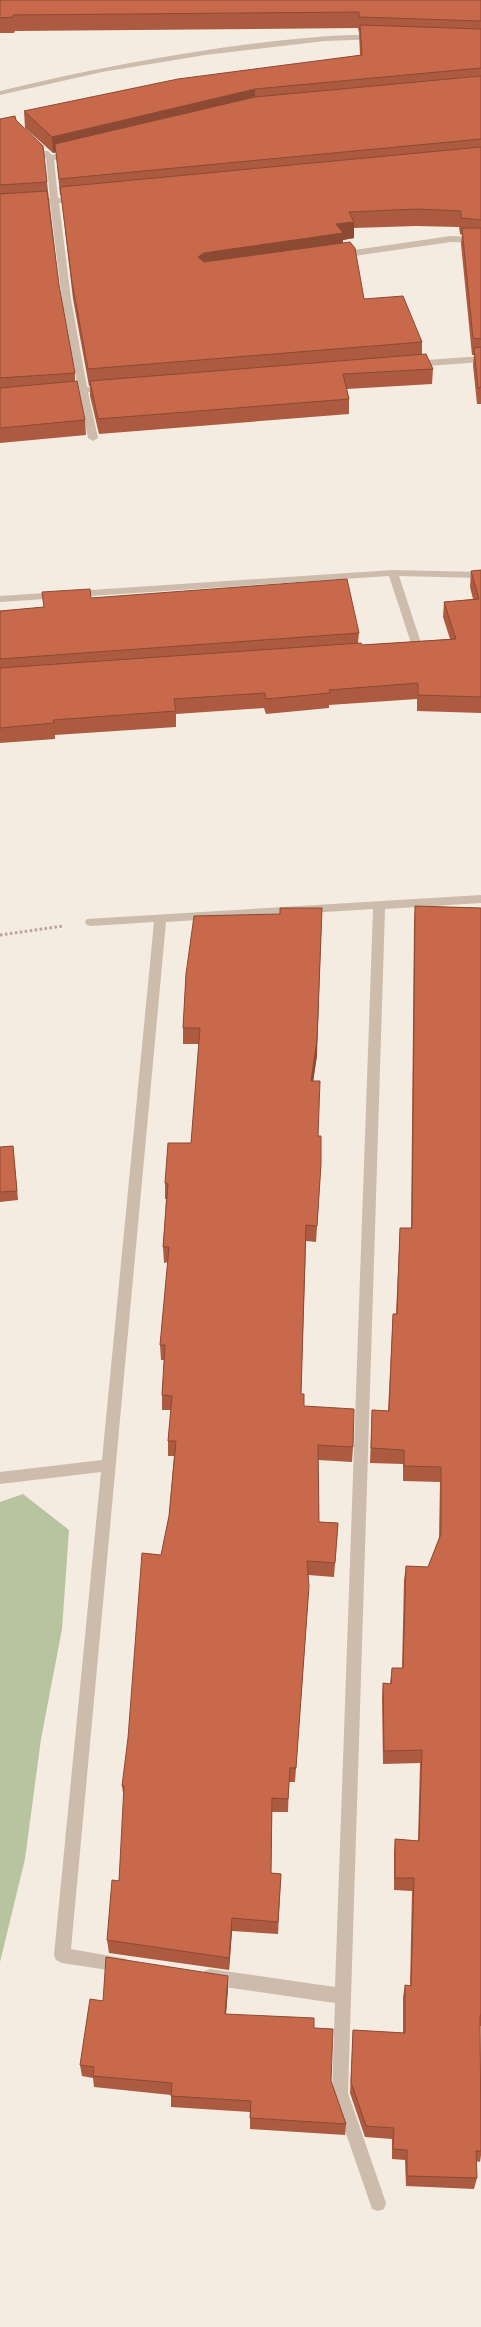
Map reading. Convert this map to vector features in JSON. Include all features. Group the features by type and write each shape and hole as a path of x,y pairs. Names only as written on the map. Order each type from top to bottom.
{"street":[{"path":"0,93 145,62 250,47 353,36 382,38"},
{"path":"36,144 50,158 54,200 82,390 93,438"},
{"path":"50,158 78,151"},
{"path":"0,204 92,198"},
{"path":"332,256 451,239 481,240"},
{"path":"400,366 481,360"},
{"path":"55,393 122,387"},
{"path":"0,599 393,572 481,575"},
{"path":"393,572 418,649 398,650"},
{"path":"91,922 160,920 481,899"},
{"path":"378,906 340,2093 378,2203"},
{"path":"140,1966 62,1955 160,920"},
{"path":"0,1478 108,1465"},
{"path":"198,1975 344,1996"}],"path":[{"path":"0,935 91,922"}],"green space":[{"path":"23,1494 69,1530 62,1629 41,1739 25,1859 0,1962 0,1502"}],"building":[{"path":"0,0 481,0 481,21 359,17 359,12 13,15 13,17 0,18"},
{"path":"360,25 481,29 481,68 255,89 52,137 24,111 178,79 362,55"},
{"path":"481,76 481,139 59,179 55,144 255,97"},
{"path":"15,116 16,120 43,146 47,182 0,185 0,119"},
{"path":"481,147 481,220 461,218 461,211 417,209 349,212 354,222 336,224 343,233 204,253 198,257 204,262 350,242 355,248 364,299 403,296 422,342 88,369 72,282 60,187"},
{"path":"47,191 59,285 75,373 0,378 0,194"},
{"path":"462,228 481,228 481,339 473,338"},
{"path":"481,347 481,387 478,388 474,348"},
{"path":"426,354 433,369 343,374 349,399 98,419 90,381"},
{"path":"77,381 85,420 0,428 0,388"},
{"path":"481,570 481,697 418,695 418,683 329,690 330,693 266,699 265,693 174,699 176,711 53,720 54,723 0,728 0,668 361,643 362,645 456,639 444,602 479,599 471,571"},
{"path":"347,579 359,633 0,659 0,611 44,607 42,592 90,589 91,598"},
{"path":"415,906 481,908 481,2151 476,2151 477,2178 407,2176 407,2150 393,2149 394,2128 366,2126 351,2082 353,2030 405,2033 405,1985 411,1986 414,1878 395,1878 395,1839 419,1841 422,1750 384,1751 383,1683 391,1684 392,1668 403,1668 406,1566 428,1567 441,1534 441,1467 404,1466 404,1450 371,1448 372,1410 389,1411 393,1314 397,1314 400,1228 412,1228"},
{"path":"280,908 322,908 317,1040 311,1081 320,1081 318,1136 321,1136 321,1164 317,1226 306,1225 301,1394 304,1394 304,1406 354,1409 353,1447 318,1445 319,1522 338,1523 335,1563 307,1561 309,1586 296,1768 290,1768 288,1799 272,1798 271,1873 281,1874 278,1922 232,1918 229,1958 107,1940 112,1880 119,1881 124,1786 122,1786 128,1738 142,1553 161,1555 169,1516 176,1441 168,1441 172,1396 162,1395 165,1345 160,1345 169,1247 163,1247 168,1184 165,1183 168,1143 191,1143 200,1028 183,1028 186,974 194,916 280,914"},
{"path":"13,1146 17,1191 0,1192 0,1147"},
{"path":"106,1957 228,1976 225,2014 314,2018 314,2028 333,2029 331,2081 346,2124 250,2118 251,2101 171,2096 172,2083 93,2076 94,2067 80,2065 90,1999 103,2001"}]}
